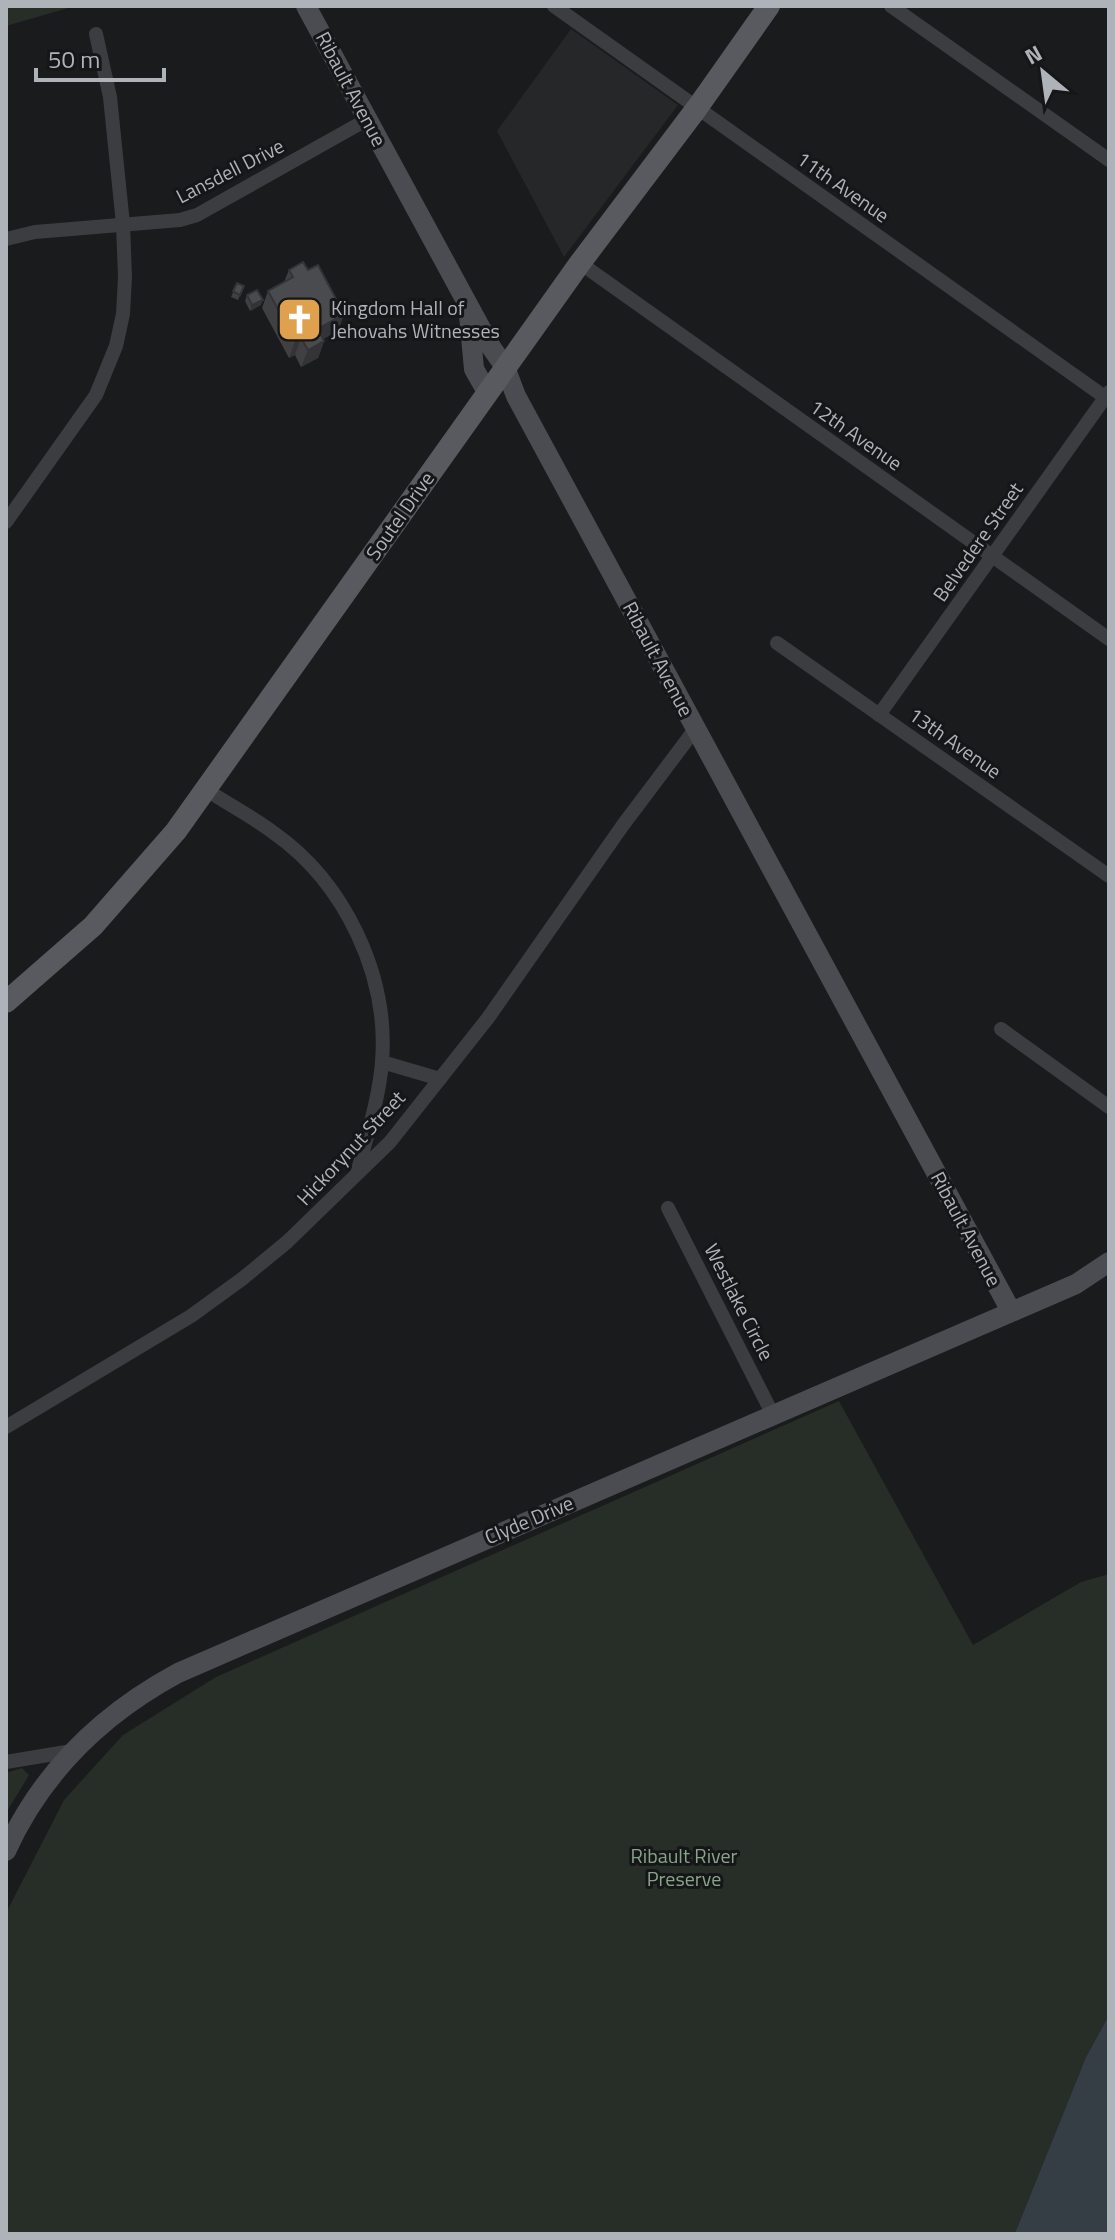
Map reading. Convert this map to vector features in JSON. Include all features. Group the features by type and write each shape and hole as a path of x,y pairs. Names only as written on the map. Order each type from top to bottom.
{"main road":[{"name":"Soutel Drive","path":"6,1002 93,926 168,841 487,392 769,6"}],"street":[{"name":"Ribault Avenue","path":"306,6 505,367 516,396 1011,1311"},
{"name":"11th Avenue","path":"554,6 1108,396"},
{"path":"891,6 1109,160"},
{"path":"6,522 96,395 108,372 123,314 123,224 110,97 96,34"},
{"name":"Lansdell Drive","path":"6,239 35,232 180,220 197,215 368,119"},
{"name":"12th Avenue","path":"580,263 1109,639"},
{"path":"467,303 474,369 487,392"},
{"name":"Belvedere Street","path":"879,715 1108,396"},
{"name":"13th Avenue","path":"777,643 1109,876"},
{"name":"Hickorynut Street","path":"6,1427 191,1316 287,1242 390,1142 488,1018 623,825 696,728"},
{"path":"207,790 276,834 306,861 333,893 357,931 371,968 380,1007 382,1062 358,1171"},
{"path":"1001,1029 1109,1107"},
{"path":"382,1062 440,1079"},
{"name":"Westlake Circle","path":"668,1208 773,1415"},
{"name":"Clyde Drive","path":"6,1851 33,1802 72,1751 125,1704 153,1686 201,1661 1076,1284 1109,1262"},
{"path":"6,1762 72,1751"}],"shaded area":[{"path":"571,29 678,105 564,257 497,131"},
{"path":"1109,2015 1109,2234 1011,2234 1015,2233 1086,2057"}],"green space":[{"path":"6,6 75,6 6,26"},
{"name":"Ribault River Preserve","path":"839,1401 973,1645 1081,1582 1109,1574 1109,2015 1086,2057 1015,2233 6,2234 6,1913 64,1800 123,1735 216,1677"},
{"path":"22,1768 29,1775 6,1813 6,1773"}],"building":[{"name":"Kingdom Hall of Jehovahs Witnesses","path":"303,262 308,270 318,265 344,314 318,329 324,341 308,350 301,338 295,341 268,291 293,277 289,270"},
{"path":"237,283 244,286 240,295 233,291"},
{"path":"257,290 263,300 252,305 247,295"}],"place":[{"name":"Kingdom Hall of Jehovahs Witnesses","path":"300,319"}]}
